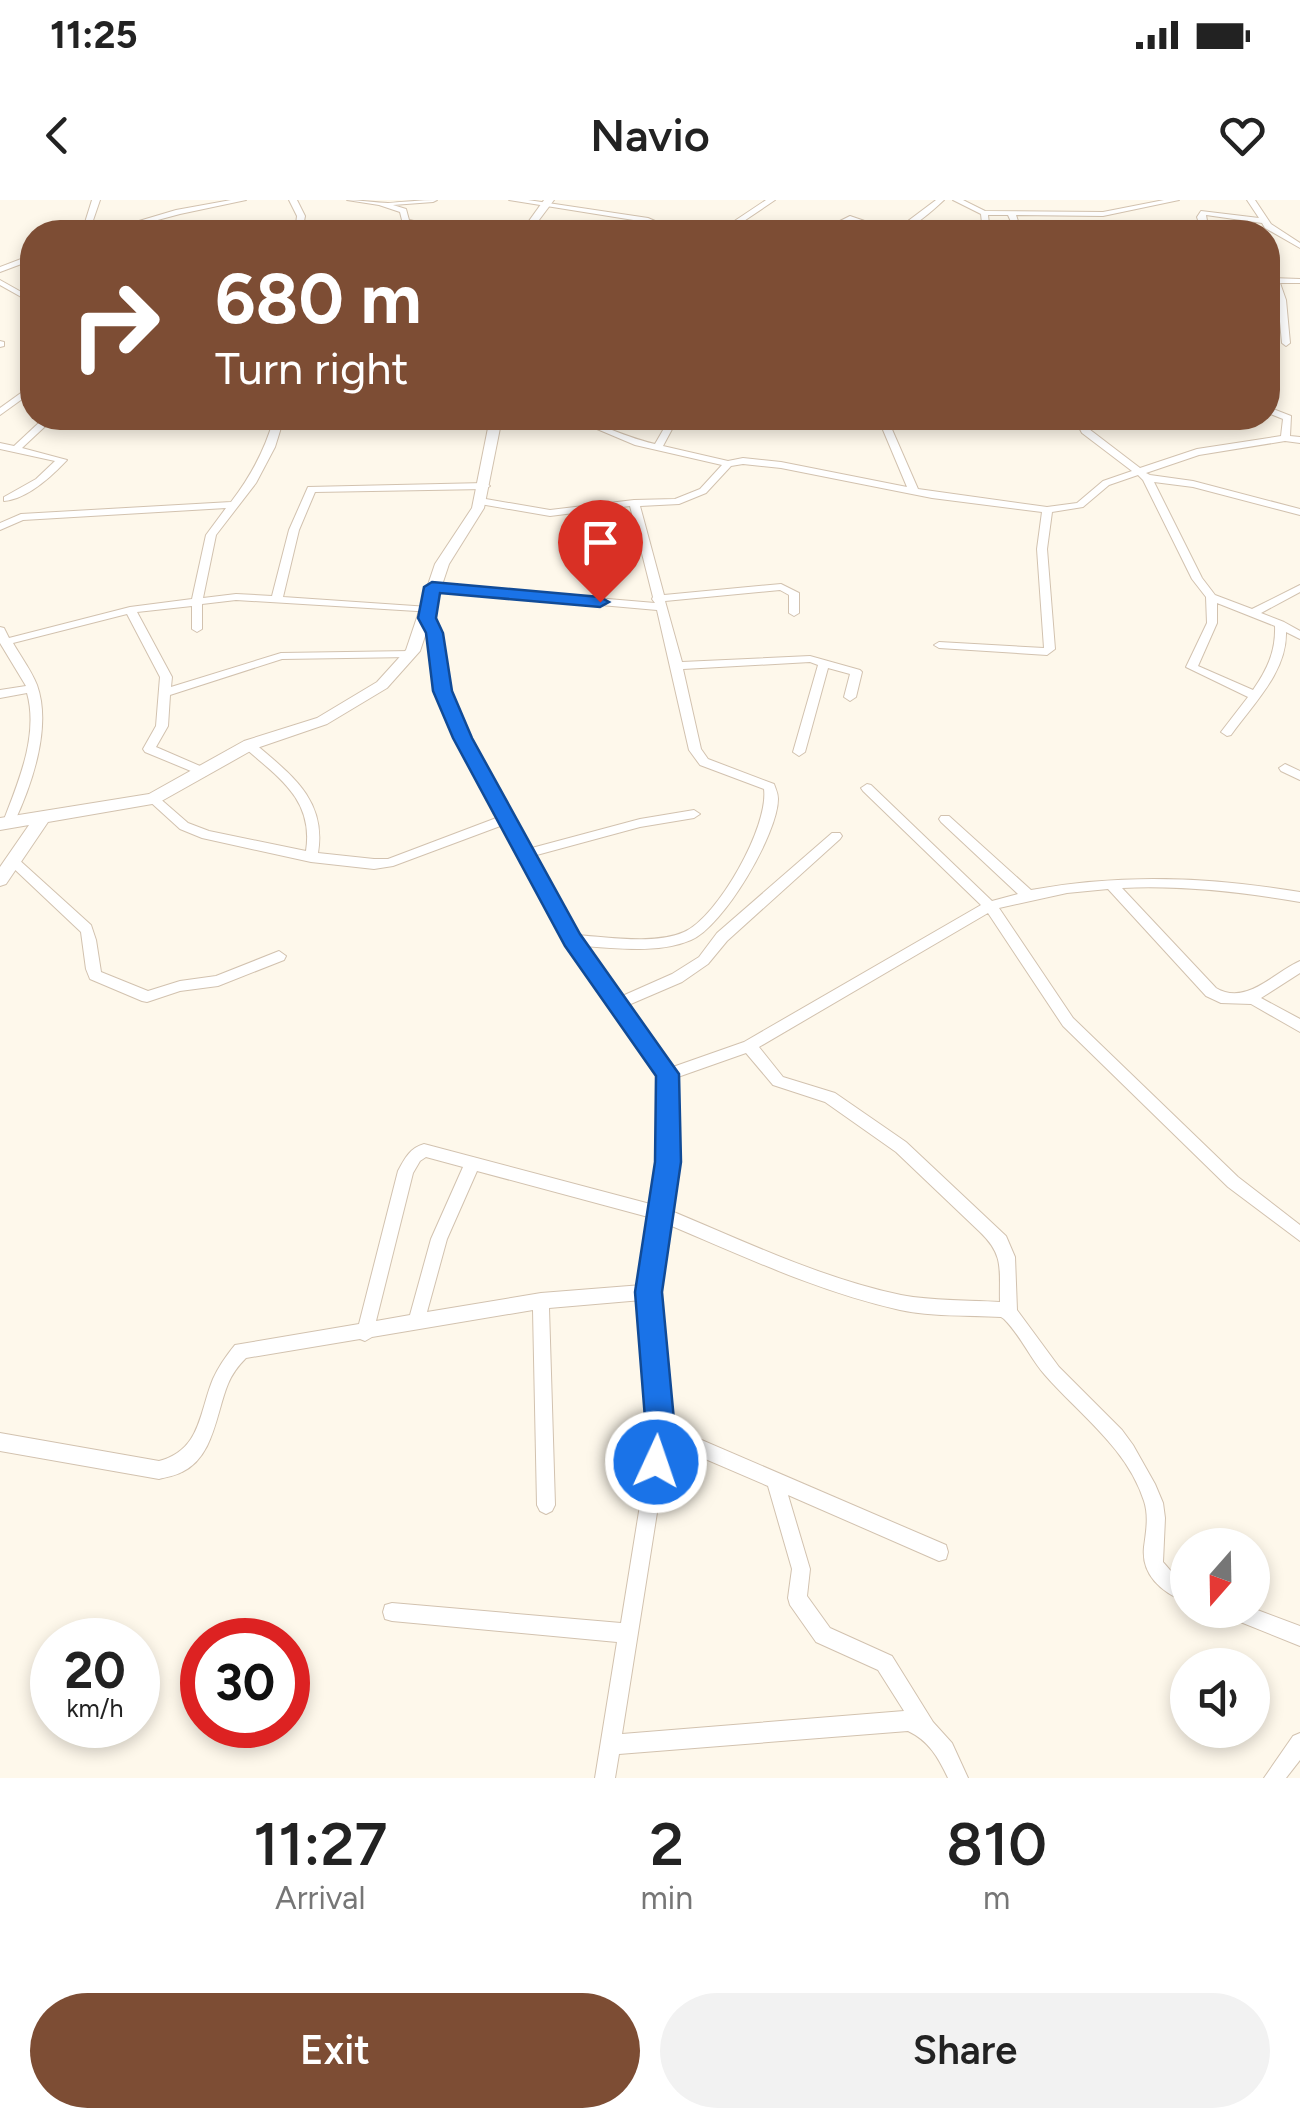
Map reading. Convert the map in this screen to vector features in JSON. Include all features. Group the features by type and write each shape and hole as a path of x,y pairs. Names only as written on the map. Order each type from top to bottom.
{"street":[{"path":"150,220 242,200"},
{"path":"351,200 429,201"},
{"path":"513,200 547,202 641,220"},
{"path":"741,220 772,200"},
{"path":"915,220 940,200"},
{"path":"957,200 984,213 1046,214 1120,213 1175,200"},
{"path":"1036,200 1046,214"},
{"path":"1092,200 1103,214"},
{"path":"1135,200 1142,209"},
{"path":"380,203 403,212 405,218 429,201"},
{"path":"984,213 985,220"},
{"path":"1011,213 1014,220"},
{"path":"1120,213 1127,220"},
{"path":"1202,220 1204,213 1256,220"},
{"path":"1280,233 1300,246"},
{"path":"1280,237 1285,237"},
{"path":"1280,296 1286,343"},
{"path":"1280,415 1288,418 1285,438"},
{"path":"14,450 36,430"},
{"path":"197,629 204,555 214,528 236,505 270,447 275,430"},
{"path":"5,823 153,800 248,745 322,721 354,706 382,686 411,654 428,614 432,587 482,494 494,430"},
{"path":"608,430 657,448 728,464 781,465 914,492 1047,510 1080,505 1106,483 1144,474 1197,452 1285,438 1300,440"},
{"path":"657,448 667,430"},
{"path":"888,430 914,492"},
{"path":"1084,430 1144,474 1300,512"},
{"path":"0,446 62,460 39,481 4,495 21,517"},
{"path":"277,598 294,530 311,489 482,494 550,513 692,498 728,464"},
{"path":"1144,474 1211,597 1300,636"},
{"path":"572,940 663,942 692,935 713,916 762,840 774,794 763,782 704,762 694,750 677,666 634,503"},
{"path":"0,527 21,517 236,505"},
{"path":"939,645 1047,652 1050,648 1042,549 1047,510"},
{"path":"432,587 659,603 781,587 794,593 794,612"},
{"path":"1253,613 1300,588"},
{"path":"1211,597 1212,623 1192,667 1253,694"},
{"path":"5,823 28,774 34,744 32,688 3,636 130,610 197,601 277,598 428,614"},
{"path":"130,610 166,677 168,692 162,726 150,749 203,772"},
{"path":"428,614 443,691 462,738 572,940 668,1074 668,1162 649,1292 660,1431 605,1778"},
{"path":"1227,732 1281,653 1280,624"},
{"path":"168,692 281,656 411,654"},
{"path":"677,666 804,659 856,672 850,697"},
{"path":"799,752 824,663"},
{"path":"0,694 32,688"},
{"path":"248,745 310,805 316,820 310,857"},
{"path":"1284,768 1300,776"},
{"path":"867,788 990,906 1068,1022 1254,1202 1300,1234"},
{"path":"153,800 194,831 349,864 389,863 506,818"},
{"path":"526,854 694,814"},
{"path":"0,880 43,818"},
{"path":"945,819 1028,894"},
{"path":"618,1004 698,966 716,951 722,937 836,836"},
{"path":"13,862 86,929 95,975 137,995 147,997 180,986 218,981 280,956"},
{"path":"668,1074 749,1046 990,906 1028,894 1112,885 1199,882 1300,897"},
{"path":"1112,885 1211,992 1221,998 1253,999 1300,1026"},
{"path":"1253,999 1256,993 1300,966"},
{"path":"749,1046 778,1081 830,1097 902,1147 1000,1241 1007,1257 1009,1312 1040,1357 1094,1408 1136,1465 1154,1504 1151,1548 1156,1570 1170,1585"},
{"path":"364,1332 406,1171 424,1150 658,1214 790,1268 874,1295 904,1303 1009,1312"},
{"path":"416,1322 439,1239 473,1162"},
{"path":"0,1442 159,1470 176,1469 187,1464 196,1452 220,1381 230,1360 241,1350 541,1301 649,1292"},
{"path":"541,1301 546,1505"},
{"path":"660,1431 832,1502 939,1552"},
{"path":"775,1481 801,1569 797,1598 823,1634 885,1663 925,1726 942,1741 958,1778"},
{"path":"392,1612 629,1633"},
{"path":"1270,1624 1300,1636"},
{"path":"611,1746 908,1721 925,1726"},
{"path":"1274,1778 1300,1744"}],"route":[{"path":"600,602 432,587 427,618 434,633 443,691 462,738 572,940 668,1074 668,1162 649,1292 660,1431 656,1462"}]}
